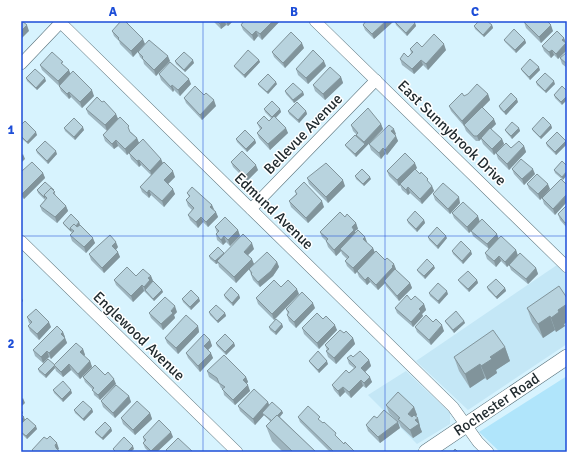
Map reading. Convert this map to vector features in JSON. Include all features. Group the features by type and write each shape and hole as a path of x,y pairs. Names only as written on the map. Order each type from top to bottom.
{"main road":[{"name":"Rochester Road","path":"426,452 567,358"}],"street":[{"name":"East Sunnybrook Drive","path":"315,21 567,267"},
{"path":"21,64 60,22"},
{"name":"Edmund Avenue","path":"60,22 453,407 478,442 488,452"},
{"name":"Bellevue Avenue","path":"251,209 376,80"},
{"name":"Englewood Avenue","path":"21,241 237,452"}],"shaded area":[{"path":"557,265 567,275 567,344 468,410 416,361"},
{"path":"406,371 450,413 450,424 417,444 368,395"},
{"path":"567,376 567,452 500,452 479,432"}],"building":[{"path":"21,21 27,25 21,31"},
{"path":"121,21 125,21 143,39 131,51 112,31"},
{"path":"244,21 273,21 260,34 256,31 252,35 241,25"},
{"path":"366,21 386,21 372,34 363,25"},
{"path":"413,21 415,23 406,33 395,22"},
{"path":"479,21 487,21 492,25 483,35 474,26"},
{"path":"547,21 551,25 539,37 524,22"},
{"path":"514,29 525,40 515,50 504,40"},
{"path":"557,31 564,38 562,40 566,43 556,54 552,50 549,52 542,46"},
{"path":"291,32 302,43 283,63 272,52"},
{"path":"434,34 444,44 426,64 421,60 412,69 400,59 404,53 408,57 413,52 410,49 417,42 422,47"},
{"path":"149,40 168,56 154,70 138,52"},
{"path":"248,50 259,60 244,75 234,66"},
{"path":"313,50 324,61 306,78 296,69"},
{"path":"52,52 69,70 58,81 40,65"},
{"path":"184,52 193,60 184,70 175,61"},
{"path":"567,52 567,64 560,58"},
{"path":"530,59 539,67 529,77 521,69"},
{"path":"170,62 189,79 178,90 172,85 171,87 159,74"},
{"path":"330,67 341,77 323,94 313,85"},
{"path":"35,69 45,78 36,88 26,78"},
{"path":"73,71 92,90 80,102 69,92 67,94 59,86"},
{"path":"545,73 554,81 545,91 536,82"},
{"path":"268,74 276,82 267,92 258,84"},
{"path":"293,83 303,92 293,100 285,91"},
{"path":"477,84 488,94 462,121 449,106 462,93 464,96 468,94"},
{"path":"195,86 204,95 206,93 214,100 200,115 184,98"},
{"path":"562,86 567,91 567,96 561,102 554,95"},
{"path":"511,93 517,99 504,112 499,106"},
{"path":"97,97 102,102 104,101 116,114 105,125 86,109"},
{"path":"272,101 280,109 272,117 264,109"},
{"path":"297,102 306,111 298,120 288,111"},
{"path":"482,107 494,119 477,136 474,136 464,125"},
{"path":"368,108 381,124 364,142 356,135 358,133 351,125"},
{"path":"264,116 269,121 274,116 286,128 268,144 257,133 262,128 257,123"},
{"path":"120,117 129,126 130,132 137,138 125,149 116,140 112,144 103,135"},
{"path":"543,117 551,125 540,137 532,129"},
{"path":"74,118 83,127 74,137 64,128"},
{"path":"25,121 36,132 27,142 21,136 21,125"},
{"path":"512,122 519,128 511,136 505,130"},
{"path":"389,125 394,129 391,131 396,136 385,150 383,148 379,153 369,144"},
{"path":"490,128 502,139 492,149 481,138"},
{"path":"245,130 255,140 246,149 236,139"},
{"path":"557,132 566,141 555,152 546,143"},
{"path":"355,135 365,144 355,154 345,145"},
{"path":"143,139 161,159 150,171 129,153"},
{"path":"45,141 56,151 47,161 36,150"},
{"path":"519,141 524,146 507,164 496,153 506,143 511,148"},
{"path":"242,151 256,165 245,176 231,162"},
{"path":"405,153 415,163 397,180 387,171"},
{"path":"521,159 533,169 522,179 512,169"},
{"path":"562,161 567,166 567,171 562,177 554,170"},
{"path":"32,162 43,173 22,194 21,170 22,171"},
{"path":"164,162 173,171 164,180 173,189 162,201 149,190 147,193 140,187"},
{"path":"326,163 343,180 326,197 307,178"},
{"path":"362,169 370,177 363,184 355,176"},
{"path":"415,169 420,174 421,172 428,179 427,180 432,186 420,199 408,187 406,190 400,184"},
{"path":"537,174 548,184 538,194 527,184"},
{"path":"561,179 567,185 567,194 553,209 542,198"},
{"path":"45,182 54,190 51,188 44,195 45,198 37,190"},
{"path":"304,182 322,201 306,218 289,201 297,194 295,191"},
{"path":"443,183 459,197 448,209 433,194"},
{"path":"192,187 212,205 210,207 216,212 206,222 201,217 196,222 188,215 194,208 186,200 190,196 187,193"},
{"path":"51,188 55,192 53,193 66,206 55,217 40,206 47,198 44,195"},
{"path":"463,202 478,216 467,227 452,213"},
{"path":"567,205 567,223 565,223 558,214"},
{"path":"415,211 424,220 416,229 407,220"},
{"path":"340,212 345,217 347,214 356,223 352,227 354,230 334,250 326,241 328,239 320,232"},
{"path":"71,214 79,222 76,226 74,224 70,228 71,231 63,223"},
{"path":"225,217 238,230 228,240 224,236 221,240 216,234 219,231 215,227"},
{"path":"482,219 497,234 487,244 471,231"},
{"path":"74,224 77,227 80,225 93,238 84,247 70,235 74,231 70,228"},
{"path":"437,227 446,236 437,246 428,237"},
{"path":"358,230 365,237 363,239 373,248 353,268 345,261 349,257 340,249"},
{"path":"243,234 252,243 244,252 252,259 234,277 217,261"},
{"path":"110,235 116,242 112,246 118,252 102,268 89,254"},
{"path":"501,236 516,250 505,262 499,256 494,261 485,253"},
{"path":"461,241 471,251 462,261 452,251"},
{"path":"218,247 224,253 215,261 209,256"},
{"path":"376,251 385,260 387,258 394,264 376,285 368,277 365,280 357,271"},
{"path":"267,252 277,262 271,271 258,282 251,274 252,273 249,269"},
{"path":"520,253 536,268 526,279 509,265"},
{"path":"427,259 434,266 424,276 417,270"},
{"path":"127,267 136,276 143,269 151,276 148,278 150,280 144,287 142,285 131,296 114,280"},
{"path":"395,269 410,283 397,296 384,281"},
{"path":"468,271 477,280 468,289 458,280"},
{"path":"496,279 505,288 496,297 487,287"},
{"path":"274,280 281,287 288,280 297,289 272,314 256,298"},
{"path":"153,281 162,290 153,299 145,290"},
{"path":"438,283 447,291 438,301 429,293"},
{"path":"559,286 567,298 567,304 558,310 559,312 551,318 550,316 538,324 527,308"},
{"path":"231,287 239,295 232,303 224,295"},
{"path":"191,290 199,298 190,307 182,299"},
{"path":"302,292 313,303 294,322 287,315 289,312 286,309"},
{"path":"407,295 411,300 415,296 424,304 419,309 421,311 411,322 395,308"},
{"path":"165,297 175,306 171,311 173,313 161,324 149,313"},
{"path":"216,305 225,313 217,321 209,312"},
{"path":"36,309 49,322 37,334 28,326 32,322 27,317"},
{"path":"456,311 464,321 453,330 445,321"},
{"path":"317,313 323,319 326,316 335,325 317,343 302,328"},
{"path":"186,315 198,326 176,348 165,338"},
{"path":"426,315 433,322 436,319 442,325 429,340 415,327"},
{"path":"276,319 282,324 275,332 269,327"},
{"path":"57,326 63,332 61,334 65,338 49,353 47,351 41,357 33,350"},
{"path":"340,330 344,333 346,331 353,338 334,358 326,351 329,349 325,345"},
{"path":"493,330 505,347 490,357 492,359 481,366 480,364 465,374 454,357"},
{"path":"204,334 210,340 204,346 211,353 198,366 186,353"},
{"path":"225,334 234,343 225,352 216,343"},
{"path":"76,343 83,349 80,352 90,361 78,374 69,364 61,372 54,365"},
{"path":"318,351 327,361 318,370 309,361"},
{"path":"360,351 369,360 361,368 370,377 364,383 361,380 349,392 343,387 338,391 332,385 346,370 349,373 356,367 347,358 351,355 353,357"},
{"path":"224,355 246,377 243,380 248,385 233,400 222,389 225,387 219,383 217,378 207,371"},
{"path":"48,359 55,365 45,375 38,369"},
{"path":"95,365 105,375 108,372 114,379 98,395 92,390 94,388 83,377"},
{"path":"63,381 71,390 62,399 53,390"},
{"path":"116,385 129,396 113,413 101,401"},
{"path":"254,389 268,402 253,419 238,406"},
{"path":"398,392 414,407 408,414 412,417 414,415 418,418 415,420 419,424 410,430 386,405"},
{"path":"83,401 92,409 83,419 74,410"},
{"path":"137,401 150,413 133,430 121,418"},
{"path":"272,402 282,411 272,421 262,413"},
{"path":"308,406 320,417 318,419 323,423 324,422 336,433 335,435 344,444 345,442 355,452 334,452 298,417"},
{"path":"384,410 398,422 378,437 366,425 374,416 377,418"},
{"path":"277,415 316,452 293,452 266,426"},
{"path":"27,418 36,426 26,436 21,432 21,424"},
{"path":"159,420 171,432 151,451 143,443 146,440 143,437"},
{"path":"105,422 111,428 102,438 95,432"},
{"path":"50,436 57,443 55,445 56,448 60,452 34,452 32,450 44,437 47,439"},
{"path":"124,437 133,446 127,452 116,452 113,449"},
{"path":"178,438 193,452 168,452 166,450"}]}
